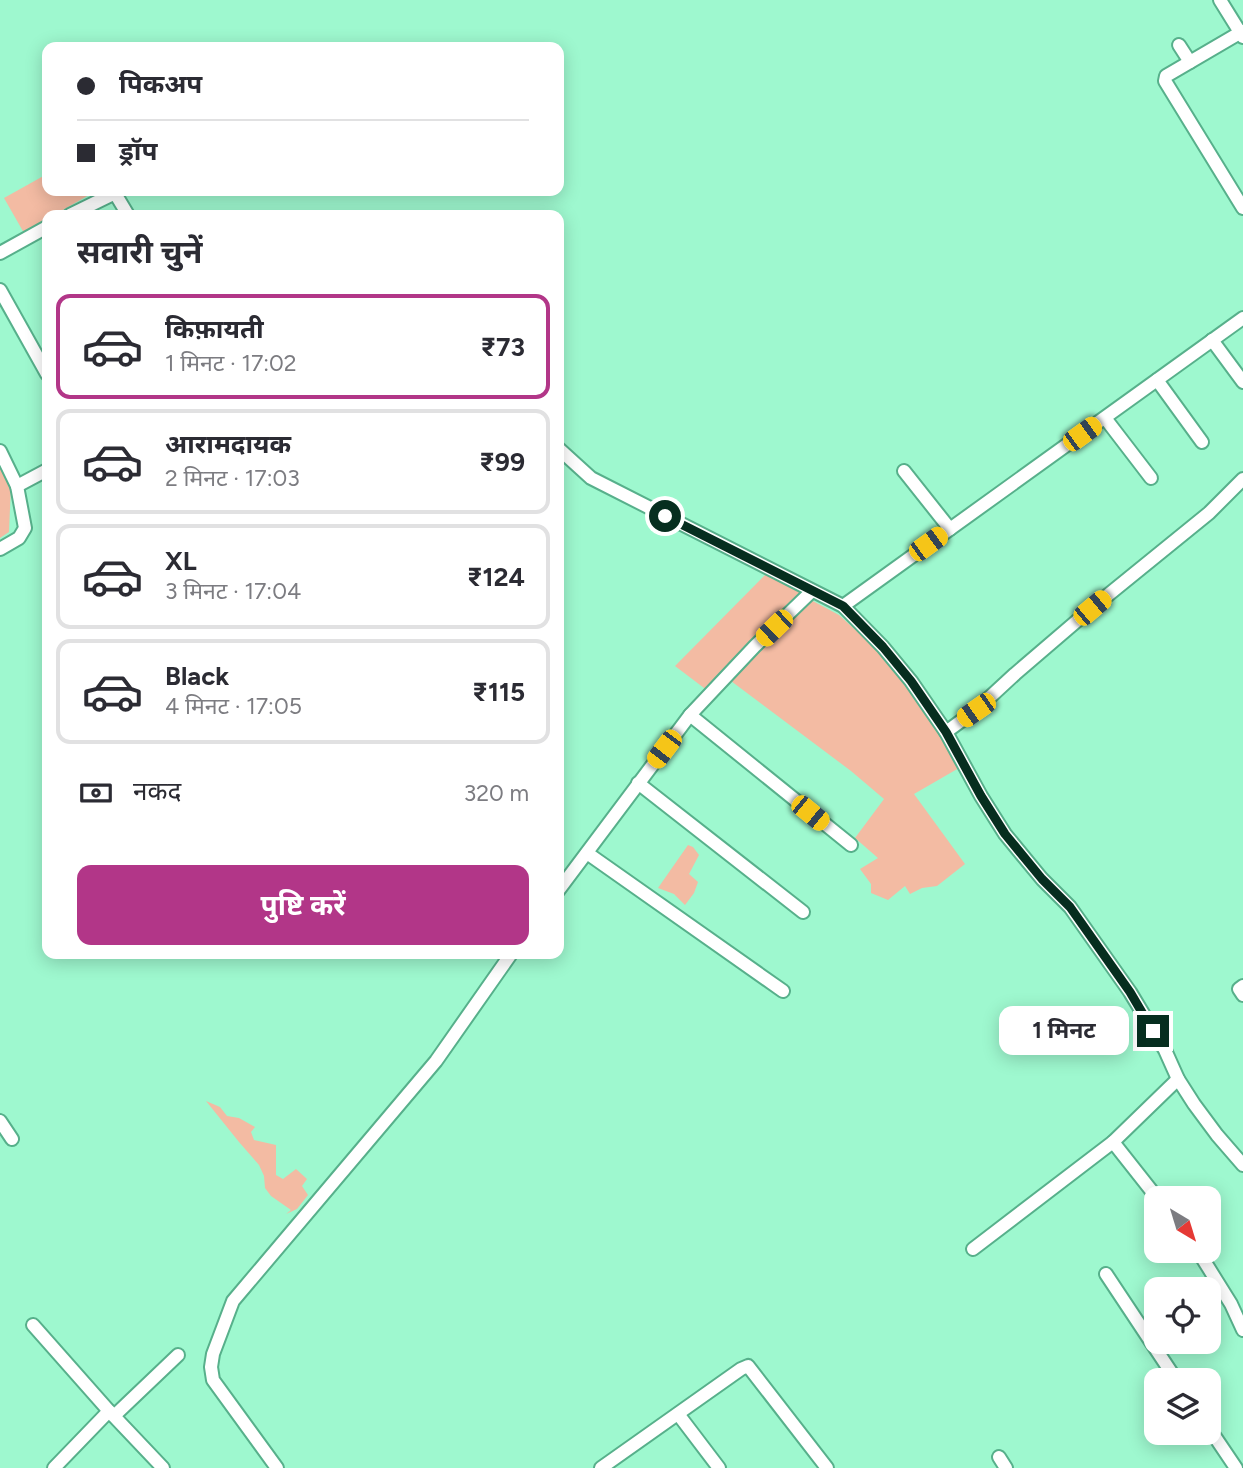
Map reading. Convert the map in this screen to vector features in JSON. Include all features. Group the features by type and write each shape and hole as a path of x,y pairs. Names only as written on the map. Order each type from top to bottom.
{"street":[{"path":"1220,0 1242,34 1166,76 1166,81 1243,208"},
{"path":"1179,45 1189,62"},
{"path":"80,210 109,196"},
{"path":"0,253 42,230"},
{"path":"0,290 42,365"},
{"path":"843,606 1243,318"},
{"path":"1212,340 1243,382"},
{"path":"1157,380 1202,442"},
{"path":"1105,418 1151,478"},
{"path":"0,451 17,486 25,528 19,538 0,549"},
{"path":"564,453 591,478 843,606 883,647 911,681 946,732 1005,834 1042,879 1070,907 1130,992 1165,1050 1178,1079 1217,1135 1243,1165"},
{"path":"904,471 950,529"},
{"path":"17,486 42,473"},
{"path":"946,732 976,710 1092,608 1209,513 1243,479"},
{"path":"564,883 690,715 812,591"},
{"path":"690,715 851,845"},
{"path":"638,783 803,912"},
{"path":"587,853 783,990"},
{"path":"277,1468 213,1380 211,1373 213,1354 233,1301 436,1061 507,959"},
{"path":"1243,986 1239,989 1243,995"},
{"path":"973,1248 1113,1142 1178,1079"},
{"path":"0,1121 12,1139"},
{"path":"1113,1142 1148,1186"},
{"path":"1206,1264 1231,1304 1243,1330"},
{"path":"1106,1274 1168,1368"},
{"path":"33,1325 111,1414 163,1468"},
{"path":"54,1468 178,1355"},
{"path":"601,1468 748,1366 827,1468"},
{"path":"678,1414 719,1468"},
{"path":"1220,1445 1236,1468"}],"shaded area":[{"path":"42,177 42,196 87,196 63,210 42,210 42,222 24,233 4,198"},
{"path":"0,463 11,484 9,532 0,538"},
{"path":"766,574 802,593 708,691 675,666"},
{"path":"811,600 839,615 881,653 909,687 940,733 959,768 914,794 965,864 937,886 922,888 910,894 905,886 888,900 871,893 871,884 860,869 878,858 855,838 884,799 731,681"},
{"path":"688,845 699,855 689,874 698,882 685,905 674,894 658,888"},
{"path":"206,1101 220,1107 227,1116 239,1118 255,1127 251,1132 254,1140 276,1145 276,1175 283,1179 296,1169 307,1179 302,1186 308,1195 297,1209 286,1214 291,1210 271,1196 265,1188 259,1165"}],"route":[{"path":"665,516 843,606 883,647 911,681 946,732 958,757 1005,834 1042,879 1070,907 1130,992 1153,1031"}]}
